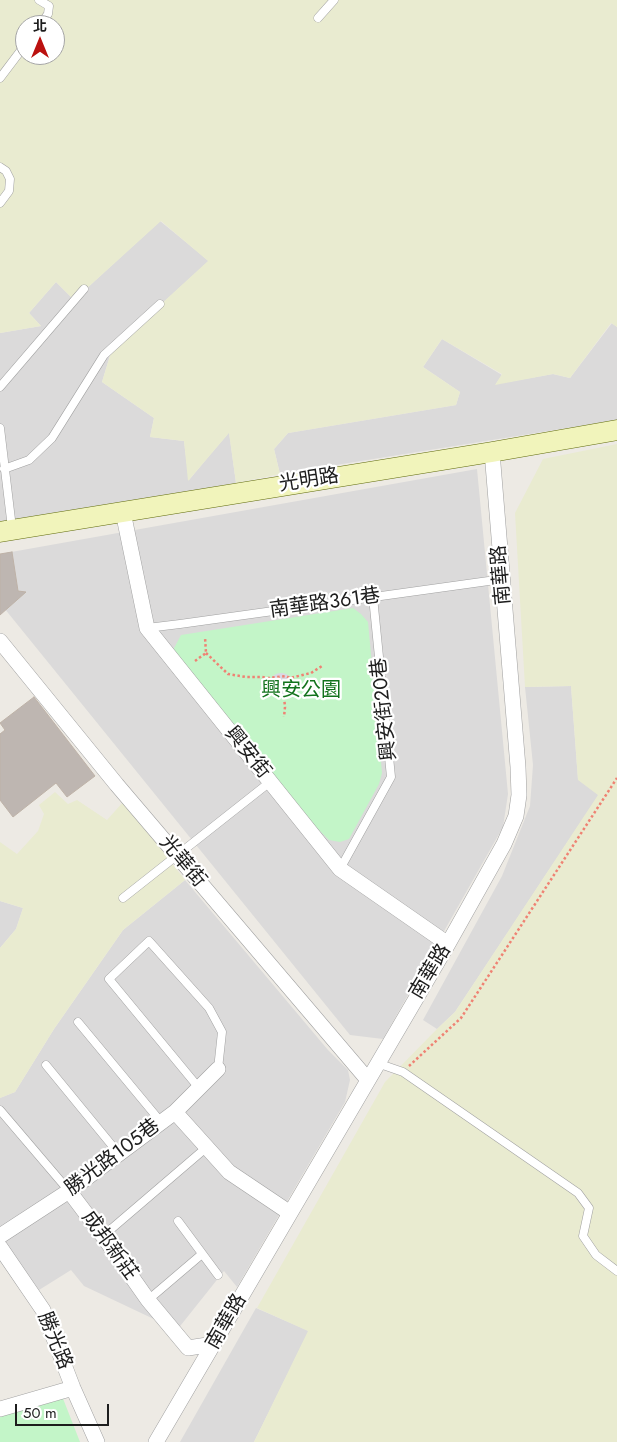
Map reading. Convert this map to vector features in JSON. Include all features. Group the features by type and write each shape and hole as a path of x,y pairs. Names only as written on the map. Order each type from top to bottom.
{"main road":[{"name":"光明路","path":"6,531 617,430"}],"street":[{"name":"南華路","path":"156,1442 448,944 504,844 516,816 518,767 492,452"},
{"name":"興安街","path":"123,512 147,628 340,869 448,944"},
{"name":"光華街","path":"0,641 116,785 368,1080"},
{"name":"勝光路105巷","path":"0,1236 69,1191 175,1112 218,1069"},
{"path":"175,1112 230,1172 290,1213"},
{"name":"成邦新莊","path":"69,1191 148,1300 188,1348 214,1344"},
{"name":"勝光路","path":"0,1247 43,1310 73,1388 97,1442"},
{"path":"0,1409 73,1388"}],"lane":[{"path":"38,0 49,6 47,15"},
{"path":"318,18 334,0"},
{"path":"0,78 15,58"},
{"path":"0,167 6,171 10,179 9,191 0,203"},
{"path":"0,387 84,289"},
{"path":"4,469 29,460 52,438 104,355 160,304"},
{"path":"0,428 4,469 6,531"},
{"name":"南華路361巷","path":"147,628 503,579"},
{"name":"興安街20巷","path":"340,869 391,777 373,597"},
{"path":"123,898 270,782"},
{"path":"199,1088 109,979 149,940 209,1008 222,1032 218,1069"},
{"path":"78,1022 161,1122"},
{"path":"377,1063 403,1072 578,1193 589,1208 583,1236 596,1255 617,1271"},
{"path":"46,1065 119,1154"},
{"path":"0,1110 69,1191"},
{"path":"103,1236 207,1147"},
{"path":"178,1221 218,1275"},
{"name":"成邦新莊","path":"148,1300 202,1254"}],"path":[{"path":"205,637 206,653 228,674 246,678 286,676 290,678 311,673 322,666"},
{"path":"195,661 206,653"},
{"path":"284,697 286,707 284,717"},
{"path":"403,1072 461,1018 617,778"}],"shaded area":[{"path":"160,221 209,261 112,349 102,382 154,418 150,437 184,441 189,480 229,432 236,483 0,525 0,333 41,326 29,313 56,282 74,300"},
{"path":"612,323 617,327 617,420 280,474 274,449 288,433 456,405 460,392 423,367 442,339 502,375 496,384 553,374 570,378"},
{"path":"477,469 508,794 503,827 383,1039 350,1035 0,603 0,554"},
{"path":"281,673 289,677 293,685 289,693 281,697 273,693 269,685 273,677"},
{"path":"571,686 578,779 599,795 455,1012 437,1029 423,1020 502,876 530,806 533,765 525,687"},
{"path":"185,880 328,1050 348,1070 350,1080 345,1102 237,1287 224,1271 177,1330 84,1286 71,1270 39,1290 0,1235 0,1098 15,1092 54,1029 123,930"},
{"path":"0,901 23,908 16,929 0,948"},
{"path":"256,1308 309,1331 254,1442 180,1442"}],"green space":[{"path":"0,0 617,0 617,327 611,323 570,378 553,374 495,385 502,374 442,339 423,367 460,392 456,405 288,433 274,449 280,474 236,483 229,433 188,481 184,441 150,437 154,418 102,382 112,349 208,261 161,221 74,300 56,282 29,313 41,326 0,333"},
{"path":"617,444 617,1442 254,1442 308,1331 257,1308 385,1082 455,1012 598,795 578,780 571,686 525,687 515,513 543,459"},
{"name":"興安公園","path":"353,608 368,622 382,773 379,784 349,839 340,842 329,840 315,826 173,650 181,635"},
{"path":"55,792 68,804 77,800 107,820 124,801 185,880 123,930 54,1029 15,1092 0,1098 0,948 16,929 23,908 0,901 0,842 17,854 38,831 44,814 39,805"},
{"path":"62,1396 80,1442 0,1442 0,1412"}],"building":[{"path":"12,552 18,591 26,592 0,615 0,554"},
{"path":"34,697 95,776 67,797 56,783 13,817 0,800 0,734 5,730 0,723"}]}
